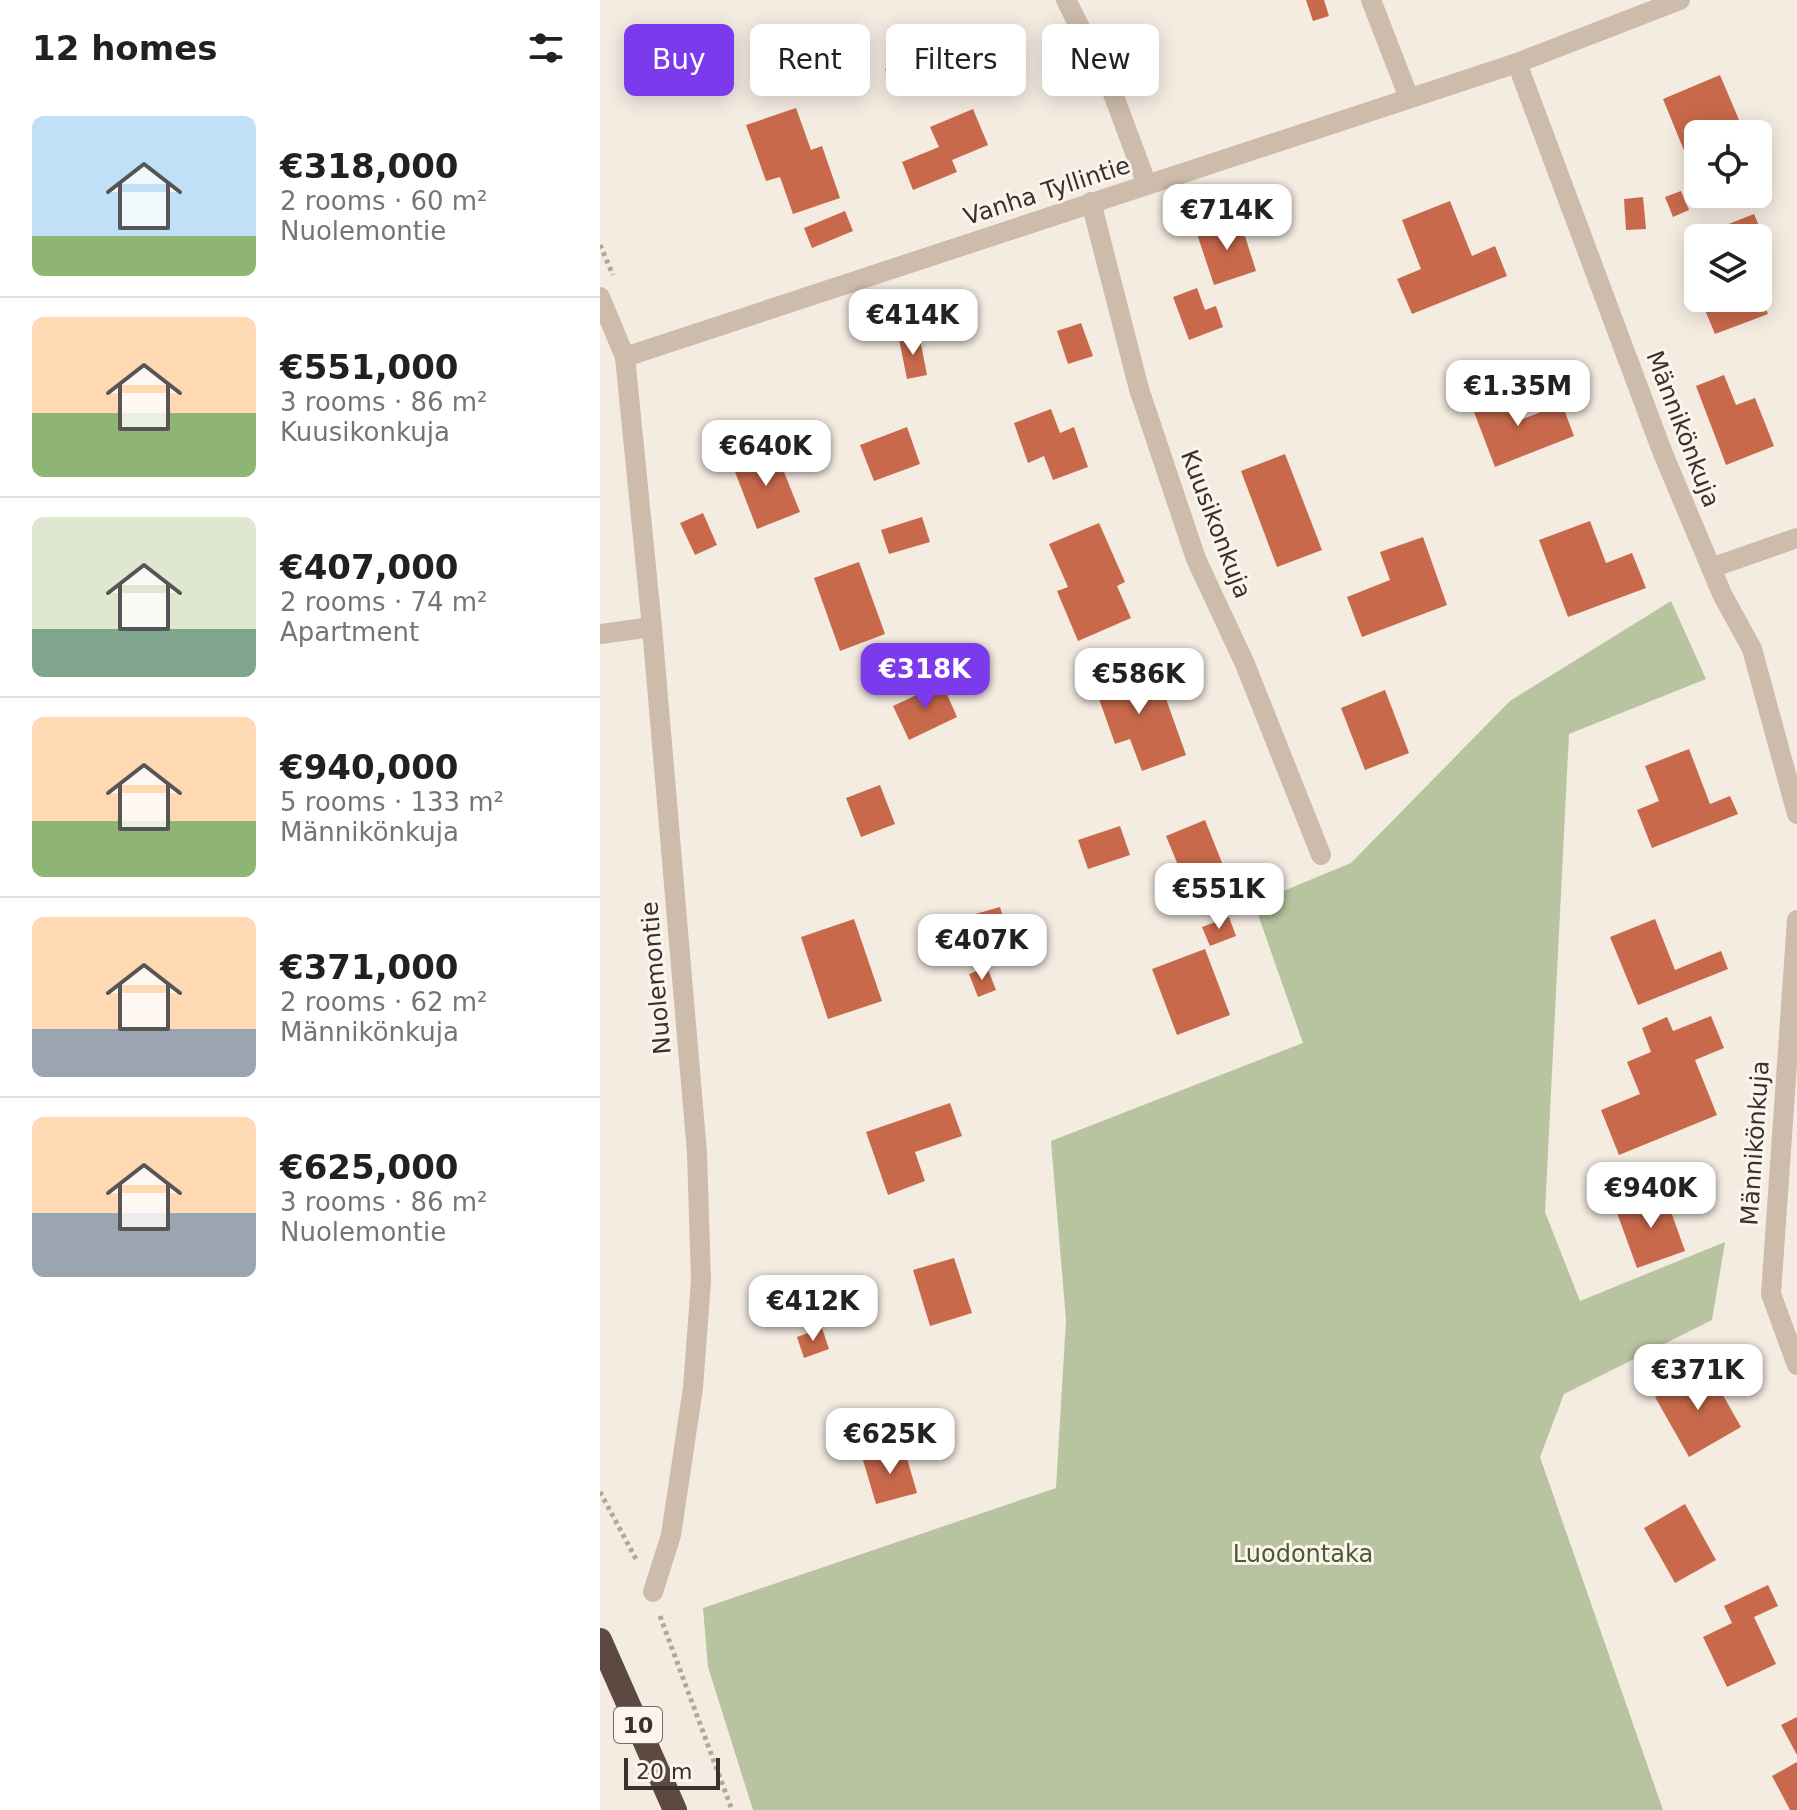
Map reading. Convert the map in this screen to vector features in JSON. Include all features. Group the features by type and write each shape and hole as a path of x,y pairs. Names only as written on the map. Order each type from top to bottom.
{"highway":[{"name":"10","path":"600,1640 675,1810"}],"street":[{"path":"1066,0 1112,91 1147,185"},
{"path":"1371,0 1409,98"},
{"name":"Vanha Tyllintie","path":"625,357 1517,63 1680,0"},
{"name":"Männikönkuja","path":"1517,63 1662,451 1711,568 1752,649 1797,814"},
{"name":"Kuusikonkuja","path":"1091,202 1139,389 1196,559 1245,664 1321,855"},
{"path":"600,297 625,357"},
{"name":"Nuolemontie","path":"625,357 652,627 697,1153 701,1281 693,1388 673,1521 653,1592"},
{"path":"1711,568 1797,538"},
{"path":"600,634 652,627"},
{"name":"Männikönkuja","path":"1797,920 1771,1294 1797,1365"}],"path":[{"path":"600,1492 653,1592 732,1810"}],"green space":[{"name":"Luodontaka","path":"1671,601 1706,679 1569,734 1545,1212 1580,1301 1725,1242 1712,1320 1564,1394 1540,1457 1663,1810 753,1810 708,1667 703,1608 1056,1488 1066,1320 1051,1141 1303,1043 1254,903 1351,863 1510,701"}],"building":[{"path":"1306,0 1324,0 1329,16 1313,21"},
{"path":"1720,75 1739,120 1684,120 1684,151 1663,99"},
{"path":"796,108 811,150 822,146 840,198 793,214 780,177 766,181 746,125"},
{"path":"973,109 988,145 952,160 957,172 913,190 902,162 939,147 930,127"},
{"path":"1681,191 1684,208 1689,210 1673,217 1665,197"},
{"path":"1643,197 1646,229 1626,230 1624,199"},
{"path":"1450,201 1472,256 1495,246 1507,276 1412,314 1397,279 1421,269 1402,220"},
{"path":"845,211 853,231 812,248 804,228"},
{"path":"1754,214 1758,224 1729,224"},
{"path":"1240,220 1256,271 1214,285 1197,234"},
{"path":"1197,288 1205,310 1216,306 1223,327 1189,340 1173,297"},
{"path":"1706,312 1768,314 1715,334"},
{"path":"1081,323 1093,356 1068,364 1057,331"},
{"path":"919,334 927,375 907,379 899,339"},
{"path":"1724,375 1736,405 1755,398 1774,446 1726,465 1696,386"},
{"path":"1511,388 1523,419 1562,404 1574,436 1495,467 1471,404"},
{"path":"1051,409 1060,433 1074,427 1088,467 1053,480 1044,456 1028,463 1014,423"},
{"path":"907,427 920,464 874,481 860,445"},
{"path":"774,447 800,512 757,529 732,464"},
{"path":"1285,454 1322,550 1277,567 1241,471"},
{"path":"703,513 717,545 695,555 680,523"},
{"path":"922,517 930,542 889,554 881,530"},
{"path":"1590,521 1606,563 1632,553 1646,588 1568,617 1539,540"},
{"path":"1099,523 1125,582 1117,586 1131,618 1078,641 1057,591 1068,587 1049,544"},
{"path":"1423,537 1447,605 1362,637 1347,597 1390,580 1380,552"},
{"path":"859,562 885,634 840,651 814,578"},
{"path":"1139,662 1147,686 1160,682 1186,755 1142,771 1130,739 1115,744 1092,679"},
{"path":"942,683 957,717 909,740 893,706"},
{"path":"1385,690 1409,753 1365,770 1341,708"},
{"path":"1689,749 1710,804 1730,796 1738,814 1652,848 1637,810 1659,801 1645,766"},
{"path":"880,785 895,824 861,837 846,798"},
{"path":"1205,820 1230,883 1192,899 1166,836"},
{"path":"1120,826 1130,855 1088,869 1078,840"},
{"path":"1000,907 1014,951 986,959 972,915"},
{"path":"1229,917 1236,936 1210,946 1202,927"},
{"path":"854,919 882,1001 828,1019 801,937"},
{"path":"1655,919 1675,970 1721,951 1728,969 1638,1005 1610,937"},
{"path":"1205,949 1230,1015 1177,1035 1152,969"},
{"path":"987,967 996,990 978,997 969,974"},
{"path":"1711,1016 1724,1048 1695,1060 1717,1115 1619,1155 1601,1110 1640,1094 1627,1062 1651,1052 1642,1028 1667,1017 1673,1031"},
{"path":"950,1103 962,1136 915,1152 925,1181 888,1195 866,1132"},
{"path":"1664,1192 1685,1251 1637,1268 1616,1210"},
{"path":"954,1258 972,1313 930,1326 913,1270"},
{"path":"822,1328 829,1349 804,1358 797,1337"},
{"path":"1707,1367 1741,1427 1689,1457 1655,1397"},
{"path":"904,1448 917,1493 876,1504 863,1460"},
{"path":"1685,1504 1716,1560 1675,1583 1644,1528"},
{"path":"1768,1585 1778,1606 1754,1617 1776,1664 1727,1687 1703,1637 1732,1623 1724,1606"},
{"path":"1797,1717 1797,1755 1781,1725"},
{"path":"1797,1762 1797,1810 1790,1810 1772,1776"}]}
